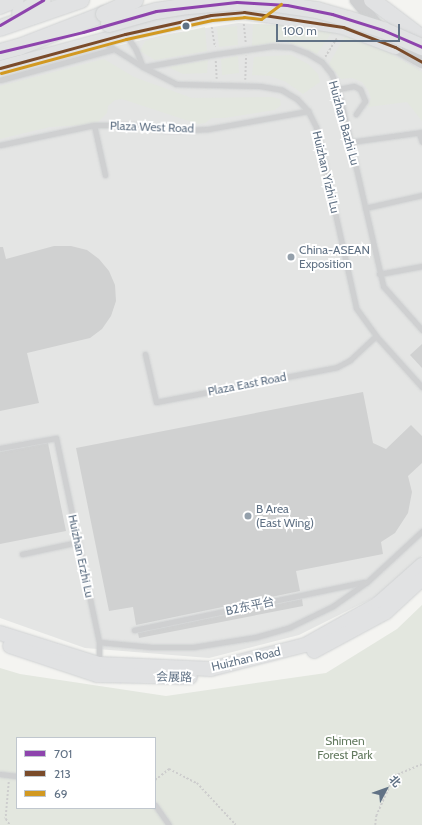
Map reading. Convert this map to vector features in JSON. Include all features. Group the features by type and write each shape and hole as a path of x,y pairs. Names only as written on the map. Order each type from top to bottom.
{"highway":[{"path":"0,26 43,0"},
{"path":"0,26 81,0"},
{"path":"0,52 83,32 135,0"},
{"path":"372,0 422,38"},
{"path":"106,19 189,6 259,2 304,8 350,18 422,47"}],"main road":[{"path":"0,7 18,0"},
{"path":"260,14 278,0"},
{"path":"0,68 126,34 210,15 244,12 342,27 395,46"},
{"name":"Huizhan Road","path":"0,633 98,669 211,669 305,645 378,604 422,565"},
{"name":"会展路","path":"0,643 98,669 214,678 308,654 386,612 422,579"}],"street":[{"path":"117,0 126,34"},
{"path":"356,0 395,46 422,62"}],"lane":[{"path":"126,34 136,50 142,67"},
{"name":"Huizhan Yizhi Lu","path":"101,41 142,67 176,84 260,86 282,90 297,99 308,111 316,127 356,308 376,336 422,387"},
{"name":"Huizhan Bazhi Lu","path":"142,67 272,46 292,47 308,53 322,62 331,73 338,89 379,274 383,286 422,330"},
{"path":"0,80 114,49"},
{"path":"338,89 354,86 360,89 365,101 356,114"},
{"name":"Plaza West Road","path":"106,175 94,126 134,125 166,130 208,129 308,111"},
{"path":"0,145 94,126"},
{"path":"350,142 420,132 422,142"},
{"path":"365,208 422,195"},
{"path":"379,274 422,266"},
{"name":"Plaza East Road","path":"145,354 156,402 337,366 350,360 376,336"},
{"name":"Huizhan Erzhi Lu","path":"0,448 56,438 99,642 98,669"},
{"path":"99,642 152,647 193,647 256,637 290,627 333,606 367,582 422,531"},
{"path":"22,554 78,542"},
{"name":"B2东平台","path":"134,630 367,582"},
{"path":"0,774 16,776"},
{"path":"156,806 169,825"}],"path":[{"path":"322,62 342,27"},
{"path":"375,825 376,816 394,776 422,764"},
{"path":"156,779 169,769 197,783 236,825"},
{"path":"9,776 6,820 10,825"}],"shaded area":[{"path":"238,23 322,28 392,52 422,70 422,556 381,594 299,635 209,658 85,648 0,618 0,77 77,55 168,34"}],"green space":[{"path":"253,24 306,26 332,32 317,54 300,46 282,41 252,46"},
{"path":"237,26 238,45 219,47 217,28"},
{"path":"205,27 207,51 155,60 140,51 145,41"},
{"path":"345,36 390,53 422,72 422,121 407,102 368,107 371,98 368,90 362,82 352,78 341,79 329,64"},
{"path":"291,55 308,64 318,74 320,82 303,94 286,82 270,76 252,75 254,57"},
{"path":"238,56 239,73 222,75 221,59"},
{"path":"104,59 134,77 192,98 272,97 280,99 281,105 275,110 224,118 212,118 205,123 198,124 122,99 115,100 108,106 107,113 98,122 84,125 50,127 0,139 0,86"},
{"path":"208,60 207,73 183,74 168,67"},
{"name":"Shimen Forest Park","path":"422,605 422,825 0,825 0,668 20,674 166,696 326,673 397,629"}],"building":[{"path":"54,246 71,246 87,250 99,259 109,271 115,285 116,301 111,316 102,329 90,338 27,353 39,403 0,411 0,247 3,247 6,259"},
{"path":"422,344 422,368 410,355"},
{"name":"B Area (East Wing)","path":"363,392 373,443 386,449 411,425 422,436 422,463 408,476 412,492 408,513 395,533 381,542 383,554 296,571 300,591 136,625 133,607 109,611 76,448"},
{"path":"48,443 66,531 0,544 0,452"},
{"path":"302,599 303,606 139,638 138,633"}],"transit line":[{"name":"701","path":"0,25 43,0"},
{"name":"701","path":"0,52 83,32 156,11 237,2 287,5 332,14 383,30 422,47"},
{"name":"69","path":"1,73 126,39 212,20 244,17 261,19 281,4"},
{"name":"213","path":"0,68 125,34 211,15 244,12 343,27 395,47 422,62"}],"place":[{"name":"China-ASEAN Exposition","path":"291,257"},
{"name":"B Area (East Wing)","path":"248,516"}]}
